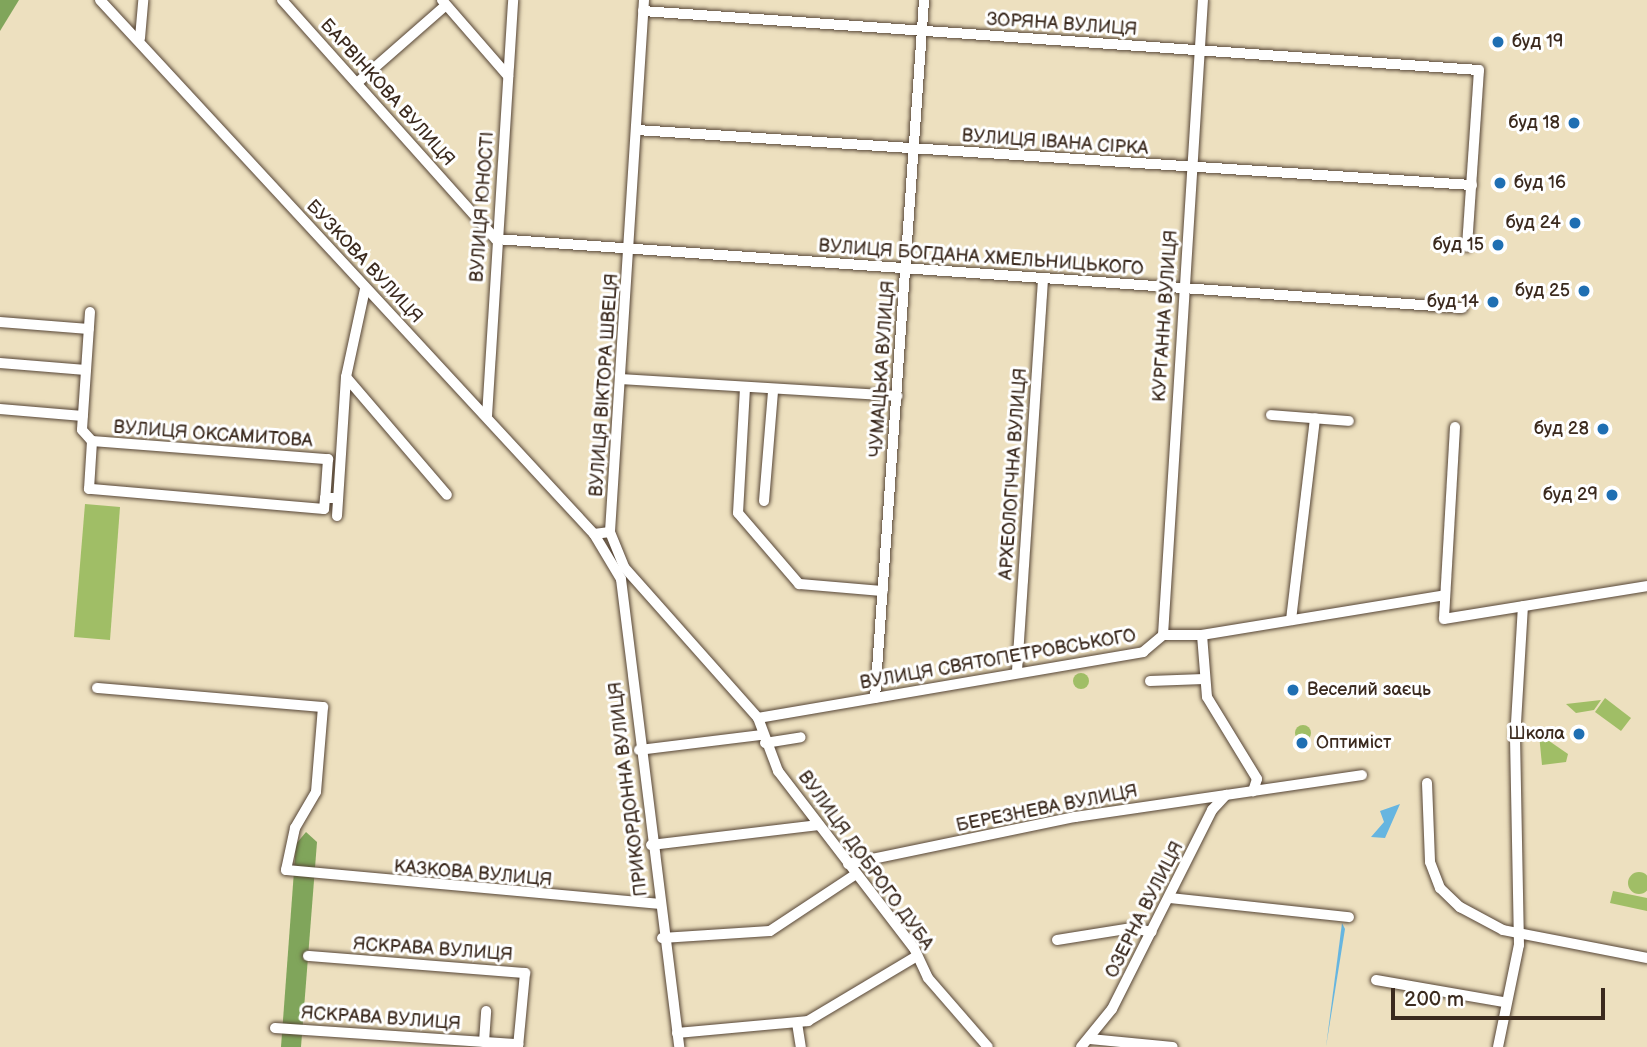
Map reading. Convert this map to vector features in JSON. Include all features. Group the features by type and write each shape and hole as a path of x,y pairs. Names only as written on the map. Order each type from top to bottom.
{"street":[{"name":"БУЗКОВА ВУЛИЦЯ","path":"100,0 139,38 365,289 487,416 594,534"},
{"path":"139,38 143,0"},
{"name":"БАРВІНКОВА ВУЛИЦЯ","path":"282,0 496,239"},
{"name":"ВУЛИЦЯ ЮНОСТІ","path":"487,416 513,0"},
{"name":"ЧУМАЦЬКА ВУЛИЦЯ","path":"876,698 924,0"},
{"name":"КУРГАННА ВУЛИЦЯ","path":"1163,635 1203,0"},
{"path":"357,83 444,2 508,76"},
{"name":"ЗОРЯНА ВУЛИЦЯ","path":"643,6 921,32 1479,70 1472,185"},
{"name":"ВУЛИЦЯ ВІКТОРА ШВЕЦЯ","path":"643,6 611,532 624,567 758,718"},
{"name":"ВУЛИЦЯ ІВАНА СІРКА","path":"637,130 1192,169 1472,185"},
{"path":"1467,247 1472,185"},
{"name":"ВУЛИЦЯ БОГДАНА ХМЕЛЬНИЦЬКОГО","path":"496,239 1463,309"},
{"name":"АРХЕОЛОГІЧНА ВУЛИЦЯ","path":"1017,671 1043,279"},
{"path":"337,516 346,377 365,289"},
{"path":"90,312 82,430 92,441"},
{"path":"0,322 89,329"},
{"path":"0,363 86,370"},
{"path":"346,377 447,495"},
{"path":"621,379 774,391 897,396"},
{"path":"746,388 738,513 799,584 883,591"},
{"path":"764,501 774,391"},
{"path":"0,409 83,416"},
{"path":"1270,415 1349,421"},
{"path":"1291,620 1315,418"},
{"path":"1455,427 1444,619 1647,586"},
{"name":"ВУЛИЦЯ ОКСАМИТОВА","path":"92,441 328,459 324,509 89,489 92,441"},
{"path":"325,498 338,498"},
{"path":"594,534 611,532"},
{"name":"ПРИКОРДОННА ВУЛИЦЯ","path":"594,534 621,579 662,938 679,1047"},
{"path":"1163,635 1202,635 1445,596"},
{"path":"1498,1047 1518,933 1516,740 1523,606"},
{"name":"ВУЛИЦЯ СВЯТОПЕТРОВСЬКОГО","path":"758,718 1017,671 1143,652 1163,635"},
{"path":"1202,635 1207,697 1257,779 1253,791"},
{"path":"1150,681 1204,679"},
{"name":"КАЗКОВА ВУЛИЦЯ","path":"97,688 323,707 316,792 295,828 286,870 658,905"},
{"name":"ВУЛИЦЯ ДОБРОГО ДУБА","path":"758,718 763,739 819,825 918,956 953,1010 988,1047"},
{"path":"639,750 801,737"},
{"name":"БЕРЕЗНЕВА ВУЛИЦЯ","path":"848,864 1075,817 1362,775"},
{"path":"1427,783 1426,834 1440,888 1489,924 1518,933 1647,958"},
{"name":"ОЗЕРНА ВУЛИЦЯ","path":"1082,1047 1090,1039 1153,932 1226,794"},
{"path":"651,845 819,825"},
{"path":"662,938 770,931 856,874"},
{"path":"1170,898 1349,917"},
{"path":"1057,940 1132,928 1153,932"},
{"name":"ЯСКРАВА ВУЛИЦЯ","path":"275,1028 518,1046 525,973 308,956"},
{"path":"677,1033 797,1023 918,956"},
{"path":"1376,980 1504,1002"},
{"name":"ЯСКРАВА ВУЛИЦЯ","path":"484,1042 486,1011"},
{"path":"797,1023 801,1047"},
{"path":"1090,1039 1173,1047"}],"green space":[{"path":"0,0 19,0 0,31"},
{"path":"85,504 120,507 110,640 74,637"},
{"path":"1078,673 1084,673 1089,681 1087,687 1078,689 1073,684 1073,678"},
{"path":"1605,698 1631,718 1621,731 1595,712"},
{"path":"1601,700 1594,710 1576,713 1566,704"},
{"path":"1300,725 1306,725 1311,733 1309,739 1300,741 1295,736 1295,730"},
{"path":"1539,734 1568,754 1566,762 1542,765"},
{"path":"306,832 317,842 301,1047 281,1047 296,844"},
{"path":"1639,872 1649,879 1650,883 1643,893 1639,894 1629,887 1628,883 1635,873"},
{"path":"1613,891 1647,898 1647,911 1610,903"}],"water":[{"path":"1400,804 1385,838 1371,837 1384,822 1380,811"},
{"path":"1342,923 1345,929 1326,1047"}],"place":[{"name":"буд 19","path":"1498,42"},
{"name":"буд 18","path":"1574,123"},
{"name":"буд 16","path":"1500,183"},
{"name":"буд 24","path":"1575,223"},
{"name":"буд 15","path":"1498,245"},
{"name":"буд 25","path":"1584,291"},
{"name":"буд 14","path":"1493,302"},
{"name":"буд 28","path":"1603,429"},
{"name":"буд 29","path":"1612,495"},
{"name":"Веселий заєць","path":"1293,690"},
{"name":"Школа","path":"1579,734"},
{"name":"Оптиміст","path":"1302,743"}]}
